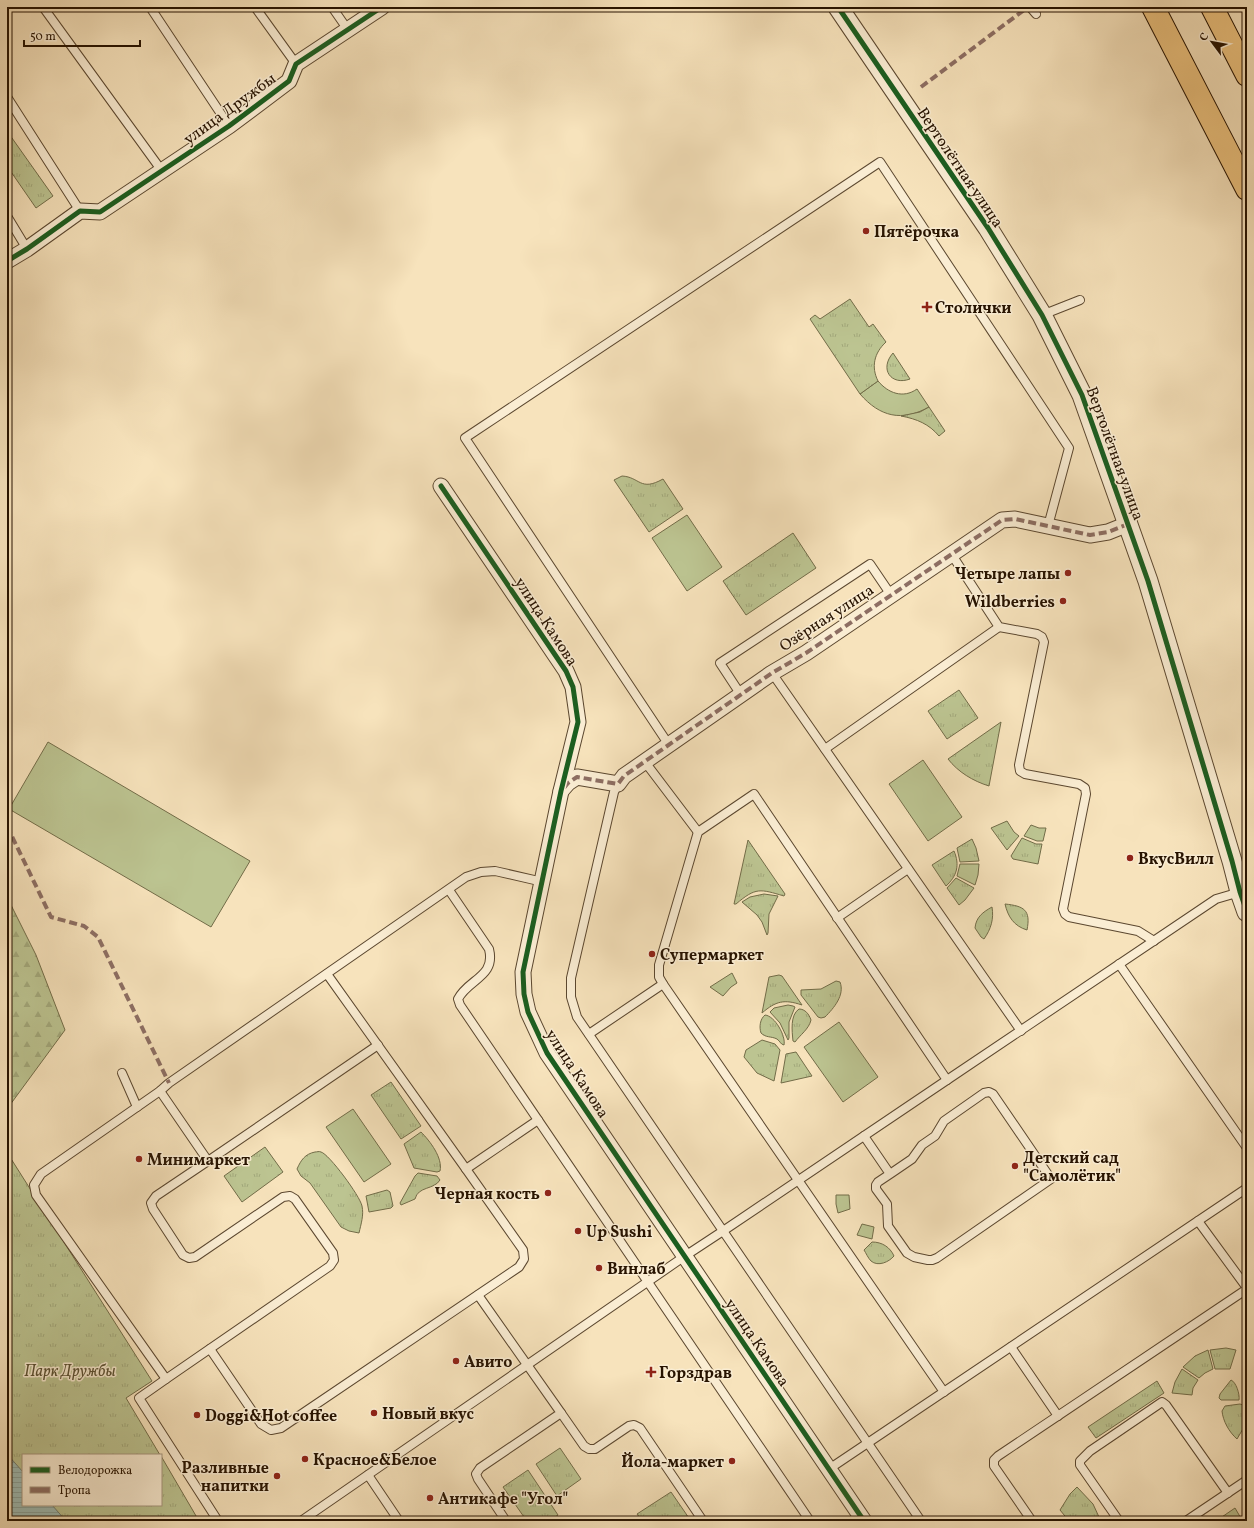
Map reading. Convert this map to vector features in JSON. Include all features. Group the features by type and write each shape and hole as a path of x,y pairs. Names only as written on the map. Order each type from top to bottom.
{"main road":[{"path":"1153,7 1247,188"},
{"path":"1212,7 1247,75"}],"street":[{"path":"296,64 382,7"},
{"name":"Вертолётная улица","path":"838,7 988,228 1042,315 1082,395 1148,582 1247,912"},
{"name":"улица Дружбы","path":"80,211 100,212 229,126 289,81 296,64"},
{"path":"7,261 27,249 80,211"},
{"name":"улица Камова","path":"441,486 566,671 573,687 578,722 561,792 523,972 524,994 528,1012 547,1053 864,1521"},
{"name":"Озёрная улица","path":"618,784 624,776 772,673 806,653 1002,520 1015,519 1090,535 1108,532 1128,524"},
{"path":"561,792 568,783 578,777 618,784"}],"lane":[{"path":"43,7 162,171"},
{"path":"150,7 229,126"},
{"path":"255,7 296,64"},
{"path":"332,7 348,30"},
{"path":"1030,7 1036,14"},
{"path":"7,97 80,211"},
{"path":"669,745 465,438 880,162 1069,448 1048,526"},
{"path":"7,216 27,249"},
{"path":"1042,315 1080,300"},
{"path":"952,555 999,627"},
{"path":"741,695 720,663 772,628 870,564 891,596"},
{"path":"825,749 999,627 1037,634 1042,637 1044,642 1019,765 1020,771 1025,774 1079,784 1085,788 1086,794 1063,909 1065,914 1069,917 1138,931 1154,940"},
{"path":"772,673 1021,1030"},
{"path":"645,762 698,832"},
{"path":"618,784 614,792 571,978 571,997 577,1016 921,1521"},
{"path":"944,1392 665,988 659,977 659,965 698,832 754,794 947,1080"},
{"path":"837,918 908,869"},
{"path":"166,1379 36,1195 34,1184 41,1174 160,1091 169,1083 466,877 482,872 495,871 543,882"},
{"path":"449,890 488,949 491,957 488,968 482,977 462,991 458,999 460,1005 810,1521"},
{"path":"301,1521 648,1281 1154,940 1216,899 1240,892"},
{"path":"1119,964 1247,1148"},
{"path":"210,1349 261,1424 270,1430 282,1428 519,1267 524,1259 523,1250 327,974"},
{"path":"589,1034 665,988"},
{"path":"218,1521 139,1398 330,1266 334,1260 333,1253 295,1199 290,1196 283,1197 195,1257 189,1258 184,1255 153,1210 151,1203 156,1196 378,1045"},
{"path":"122,1073 137,1107"},
{"path":"160,1091 208,1161"},
{"path":"989,1092 993,1094 1051,1179 932,1260 910,1256 888,1226 887,1204 876,1189 876,1185 890,1174 912,1159 922,1145 935,1136 946,1119 984,1093 989,1092"},
{"path":"466,1169 538,1120"},
{"path":"864,1136 890,1174"},
{"path":"829,1469 1247,1188"},
{"path":"1032,1521 994,1466 994,1460 1247,1288 1198,1221"},
{"path":"478,1295 584,1446 589,1449 595,1449 629,1426 634,1425 640,1428 703,1521"},
{"path":"1011,1347 1058,1416"},
{"path":"1119,1521 1080,1465 1080,1461 1090,1451 1162,1402 1166,1405 1228,1493"},
{"path":"506,1521 476,1474 480,1468 561,1413"},
{"path":"368,1475 399,1521"},
{"path":"1186,1521 1247,1480"}],"green space":[{"path":"7,131 53,196 36,208 7,166"},
{"path":"850,299 869,327 873,324 886,342 876,355 874,365 878,381 860,394 810,319 815,315 820,319"},
{"path":"893,353 910,379 903,381 897,380 889,375 887,365"},
{"path":"878,381 886,389 896,393 906,394 917,389 929,407 910,415 901,416 892,415 875,408 860,394"},
{"path":"929,407 945,431 939,436 931,428 922,423 901,416 920,412"},
{"path":"622,476 645,484 655,483 663,479 683,509 649,532 614,480"},
{"path":"687,515 722,567 687,591 652,538"},
{"path":"793,533 816,568 746,615 723,581"},
{"path":"959,690 978,718 947,739 928,711"},
{"path":"1001,722 989,786 966,776 948,759"},
{"path":"48,742 250,861 211,927 9,809"},
{"path":"923,760 962,817 928,841 889,784"},
{"path":"1007,821 1014,832 1019,836 1007,850 991,828"},
{"path":"1031,825 1039,828 1046,828 1043,841 1037,841 1024,836"},
{"path":"1022,838 1036,844 1042,844 1038,864 1013,859 1011,856"},
{"path":"972,839 979,861 960,862 957,848"},
{"path":"748,840 785,894 784,896 758,891 734,904"},
{"path":"954,851 957,866 953,878 946,886 932,865"},
{"path":"960,864 979,864 975,885 957,876"},
{"path":"956,878 974,888 959,905 947,888"},
{"path":"764,894 778,896 769,914 767,935 762,922 757,915 742,902 750,897"},
{"path":"7,897 36,955 65,1030 7,1109"},
{"path":"1005,904 1017,906 1025,910 1028,918 1027,930 1018,926 1012,920"},
{"path":"992,907 993,916 991,924 984,939 975,928 976,924 980,915"},
{"path":"732,973 737,983 723,996 710,987"},
{"path":"779,975 782,976 802,1005 790,1002 780,1002 762,1013 769,977"},
{"path":"836,981 840,982 841,987 838,1001 825,1017 818,1017 801,995 801,990 821,989"},
{"path":"788,1005 795,1007 789,1022 788,1040 780,1023 770,1012 774,1008"},
{"path":"799,1009 806,1012 811,1020 806,1029 795,1042 793,1041 792,1024 794,1015"},
{"path":"765,1015 769,1016 779,1027 782,1032 784,1045 777,1039 765,1036 761,1033 760,1023"},
{"path":"839,1022 878,1077 843,1102 804,1047"},
{"path":"762,1040 775,1044 780,1050 774,1081 757,1073 744,1057 746,1050"},
{"path":"796,1052 812,1076 781,1083 786,1054"},
{"path":"391,1082 421,1126 401,1139 371,1095"},
{"path":"353,1109 391,1164 364,1182 326,1127"},
{"path":"421,1132 438,1155 440,1161 440,1171 437,1172 414,1168 404,1144"},
{"path":"265,1147 283,1172 242,1202 224,1176"},
{"path":"315,1152 325,1154 337,1167 360,1201 363,1213 359,1233 349,1231 341,1227 310,1183 301,1176 297,1169 304,1158"},
{"name":"Парк Дружбы","path":"8,1154 152,1381 126,1398 159,1454 22,1454 22,1506 162,1506 162,1458 199,1521 7,1521"},
{"path":"418,1173 437,1176 440,1180 434,1185 419,1192 415,1199 401,1205 400,1203"},
{"path":"387,1190 390,1192 393,1206 391,1208 369,1212 366,1196"},
{"path":"836,1195 849,1195 850,1209 838,1213"},
{"path":"862,1224 874,1227 872,1239 857,1235"},
{"path":"872,1242 885,1246 894,1256 883,1263 874,1263 864,1250"},
{"path":"1226,1348 1236,1350 1230,1369 1215,1369 1210,1350"},
{"path":"1208,1350 1213,1369 1199,1378 1183,1367 1195,1356"},
{"path":"1182,1369 1198,1380 1193,1388 1192,1395 1172,1393 1175,1382"},
{"path":"1231,1380 1237,1388 1239,1400 1221,1400 1219,1398 1220,1394"},
{"path":"1157,1381 1164,1393 1096,1438 1088,1427"},
{"path":"1240,1404 1247,1410 1247,1422 1237,1439 1227,1426 1222,1411 1225,1406"},
{"path":"560,1448 581,1479 557,1496 536,1464"},
{"path":"528,1470 558,1515 552,1519 524,1517 503,1487"},
{"path":"1077,1487 1093,1504 1099,1517 1087,1521 1069,1521 1060,1510 1070,1494"},
{"path":"671,1492 691,1521 642,1521 637,1514"},
{"path":"1235,1508 1242,1520 1216,1521"}],"water":[{"path":"7,1454 22,1471 22,1506 53,1506 66,1521 7,1521"}],"marked path":[{"path":"921,87 1028,7"},
{"path":"564,788 568,783 577,777 618,784 624,776 772,673 806,653 1002,520 1015,519 1090,535 1108,532 1128,524"},
{"path":"7,826 51,917 84,926 98,937 169,1083"}],"cycle path":[{"path":"7,261 27,249 80,211 100,212 229,126 289,81 296,64 382,7"},
{"path":"838,7 988,228 1042,315 1082,395 1148,581 1247,912"},
{"path":"441,486 566,671 573,687 578,722 561,791 523,972 524,994 528,1012 547,1053 864,1521"}],"place":[{"name":"Пятёрочка","path":"866,231"},
{"name":"Столички","path":"927,307"},
{"name":"Четыре лапы","path":"1068,573"},
{"name":"Wildberries","path":"1063,601"},
{"name":"ВкусВилл","path":"1130,858"},
{"name":"Супермаркет","path":"652,954"},
{"name":"Минимаркет","path":"139,1159"},
{"name":"Детский сад \"Самолётик\"","path":"1015,1166"},
{"name":"Черная кость","path":"548,1193"},
{"name":"Up Sushi","path":"578,1231"},
{"name":"Винлаб","path":"599,1268"},
{"name":"Авито","path":"456,1361"},
{"name":"Горздрав","path":"651,1372"},
{"name":"Новый вкус","path":"374,1413"},
{"name":"Doggi&Hot coffee","path":"197,1415"},
{"name":"Красное&Белое","path":"305,1459"},
{"name":"Йола-маркет","path":"732,1461"},
{"name":"Разливные напитки","path":"277,1476"},
{"name":"Антикафе \"Угол\"","path":"430,1498"}]}
